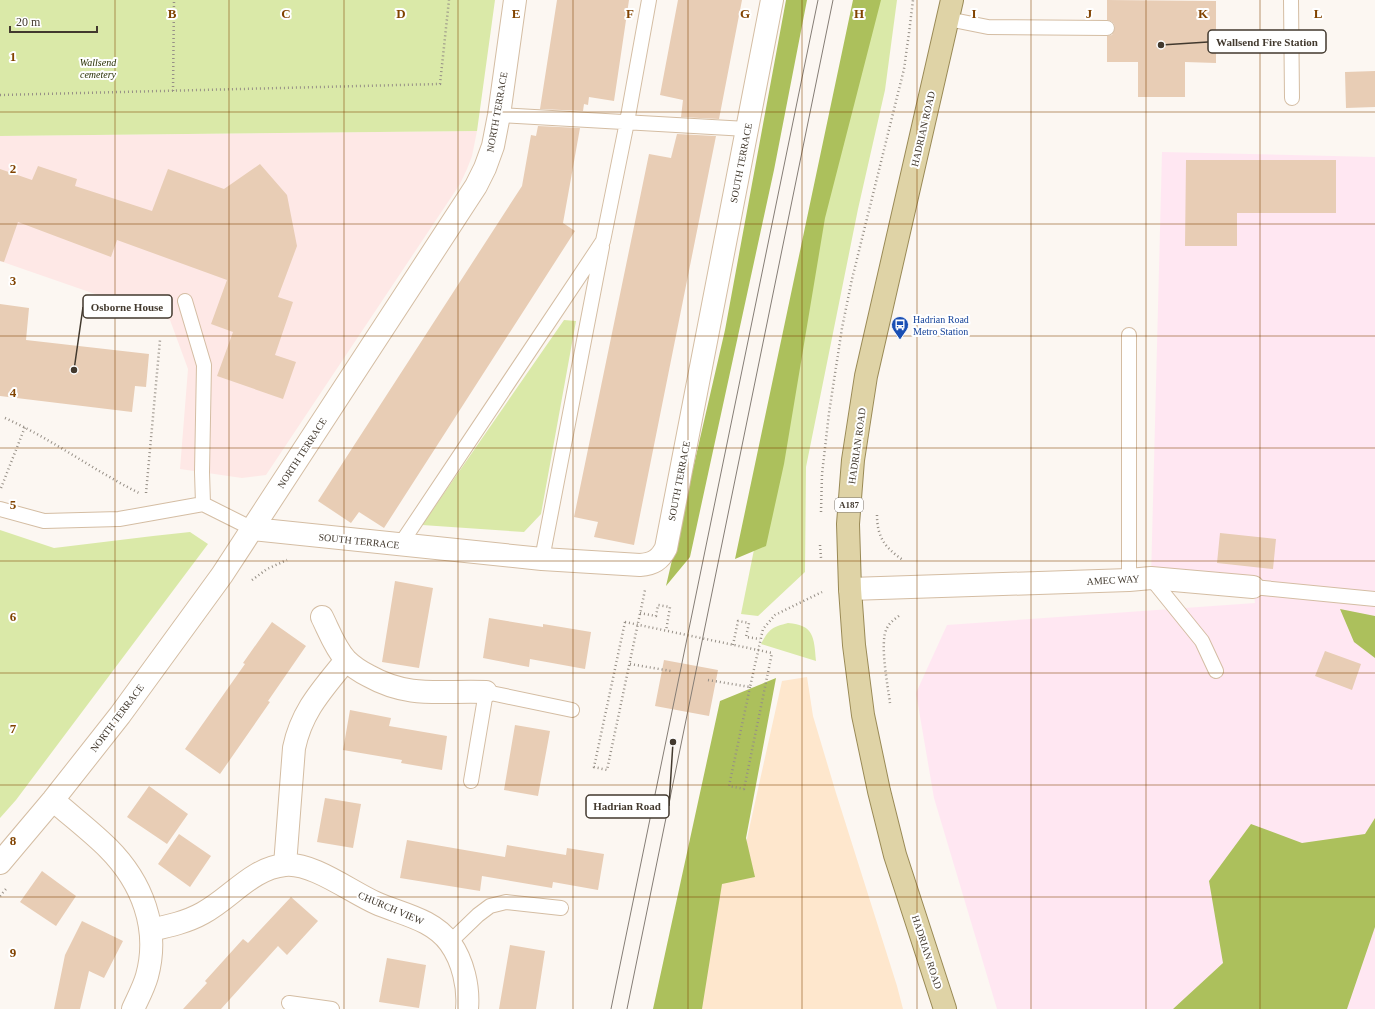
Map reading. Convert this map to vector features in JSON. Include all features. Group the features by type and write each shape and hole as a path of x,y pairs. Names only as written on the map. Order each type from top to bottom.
{"main road":[{"name":"HADRIAN ROAD","path":"945,1009 895,855 879,792 863,714 854,645 850,589 848,524 853,460 866,376 950,10"}],"street":[{"name":"NORTH TERRACE","path":"0,863 53,800 120,715 222,575 476,186 485,168 493,146 499,115 515,0"},
{"name":"SOUTH TERRACE","path":"253,529 542,559 640,565 649,564 656,561 663,555 666,548 772,0"},
{"name":"AMEC WAY","path":"850,589 1151,578 1253,587"},
{"path":"322,617 335,644 346,660 362,672 380,682 397,688 417,692 486,692"},
{"path":"285,865 294,748 297,732 310,706 346,660"},
{"path":"53,800 108,848 126,867 146,905 151,930 151,954 148,975 133,1009"},
{"name":"CHURCH VIEW","path":"151,930 184,922 203,913 221,902 252,877 267,869 285,865 300,865 318,872 377,904 416,918 428,924 450,942 461,966 466,982 467,1009"}],"lane":[{"path":"542,559 603,241 628,122 649,0"},
{"path":"1291,0 1292,98"},
{"path":"950,10 988,27 1107,28"},
{"path":"499,115 747,129"},
{"path":"400,545 603,241"},
{"path":"185,301 204,365 202,472 203,504"},
{"path":"1129,580 1130,335"},
{"path":"0,508 44,521 119,519 203,504 253,529"},
{"path":"1151,578 1202,641 1216,671"},
{"name":"AMEC WAY","path":"1253,587 1375,599"},
{"path":"471,781 486,692 572,710"},
{"path":"450,942 478,915 490,906 506,902 561,908"},
{"path":"289,1002 332,1009"}],"path":[{"path":"173,91 174,0"},
{"path":"0,95 440,84 449,0"},
{"path":"820,514 822,474 829,413 842,328 852,280 904,69 913,0"},
{"path":"5,418 25,427 114,480 146,496 160,340"},
{"path":"0,491 25,427"},
{"path":"820,543 820,550"},
{"path":"646,583 640,613 630,664 607,770 594,766 625,622 666,631 733,645 772,653 744,789 729,786 750,687 760,639 763,629 775,614 822,592"},
{"path":"640,613 656,616 658,605 670,607 666,631"},
{"path":"733,645 738,621 749,623 746,637 760,639"},
{"path":"630,664 671,671"},
{"path":"708,680 750,687"}],"shaded area":[{"path":"477,131 472,156 460,184 266,475 242,478 180,469 188,369 170,320 0,261 0,136"},
{"path":"1162,152 1375,157 1375,1009 997,1009 934,798 916,693 947,625 1255,603 1253,587 1151,578"},
{"path":"807,677 813,716 903,1009 679,1009 703,898 742,861 782,681"}],"green space":[{"name":"Wallsend cemetery","path":"0,0 495,0 477,131 0,136"},
{"path":"786,0 807,0 774,170 690,557 666,586 725,330"},
{"path":"853,0 881,0 825,218 784,464 766,546 735,559"},
{"path":"865,0 897,0 885,90 858,209 806,467 805,572 758,616 741,614"},
{"path":"564,320 576,321 541,514 524,532 422,525"},
{"path":"0,530 54,548 190,532 208,544 16,800 0,818"},
{"path":"1340,609 1375,616 1375,658 1354,642"},
{"path":"788,623 803,626 811,634 816,661 761,644 766,635 772,629"},
{"path":"776,678 746,838 755,877 722,884 702,1009 653,1009 720,701"},
{"path":"1375,818 1375,927 1347,1009 1173,1009 1223,963 1209,881 1251,824 1302,843 1365,834"}],"building":[{"path":"557,0 629,0 614,101 589,97 588,105 584,104 583,111 540,109"},
{"path":"678,0 742,0 719,119 681,117 683,100 660,95"},
{"path":"1107,0 1216,1 1216,63 1185,62 1185,97 1138,97 1138,62 1107,62 1107,36 1112,35 1115,28 1111,21 1107,20"},
{"path":"1375,71 1375,107 1346,108 1345,72"},
{"path":"538,126 580,128 563,223 575,231 384,528 359,512 351,523 318,501 522,186 531,135 536,136"},
{"path":"677,134 716,136 634,545 594,537 598,522 574,517 649,154 671,158"},
{"path":"1186,160 1336,160 1336,213 1237,213 1237,246 1185,246"},
{"path":"260,164 287,195 297,246 278,297 293,302 275,355 296,362 283,399 217,376 233,332 211,324 227,280 117,240 111,257 18,222 4,262 0,261 0,169 32,180 38,166 77,179 75,186 152,211 168,169 224,189"},
{"path":"0,304 29,308 26,340 149,354 146,387 135,386 132,412 0,396"},
{"path":"1220,533 1276,539 1273,569 1217,563"},
{"path":"395,581 433,588 419,668 382,662"},
{"path":"489,618 543,627 543,624 591,632 585,669 530,659 529,667 483,658"},
{"path":"272,622 306,646 268,701 270,702 220,774 185,749 245,664 243,663"},
{"path":"1325,651 1361,664 1352,690 1315,676"},
{"path":"664,660 718,670 709,716 655,706"},
{"path":"350,710 391,718 389,726 447,736 442,770 401,763 402,760 343,750"},
{"path":"515,725 550,731 538,796 504,790"},
{"path":"149,786 188,814 167,844 127,817"},
{"path":"325,798 361,804 353,848 317,842"},
{"path":"179,834 211,856 190,887 158,864"},
{"path":"407,840 505,857 507,845 566,855 567,848 604,854 598,890 553,882 552,888 482,876 480,891 400,878"},
{"path":"42,871 76,896 56,926 20,902"},
{"path":"291,897 318,921 287,955 278,946 221,1009 183,1009 207,983 205,981 243,939 248,943"},
{"path":"82,921 123,941 104,978 89,971 80,1009 54,1009 65,955"},
{"path":"510,945 545,951 536,1009 499,1009"},
{"path":"387,958 426,965 419,1008 379,1002"}],"tram line":[{"path":"611,1009 818,0"},
{"path":"627,1009 833,0"}],"place":[{"name":"Wallsend Fire Station","path":"1161,45"},
{"name":"Hadrian Road Metro Station","path":"900,340"},
{"name":"Osborne House","path":"74,370"},
{"name":"Hadrian Road","path":"673,742"}]}
